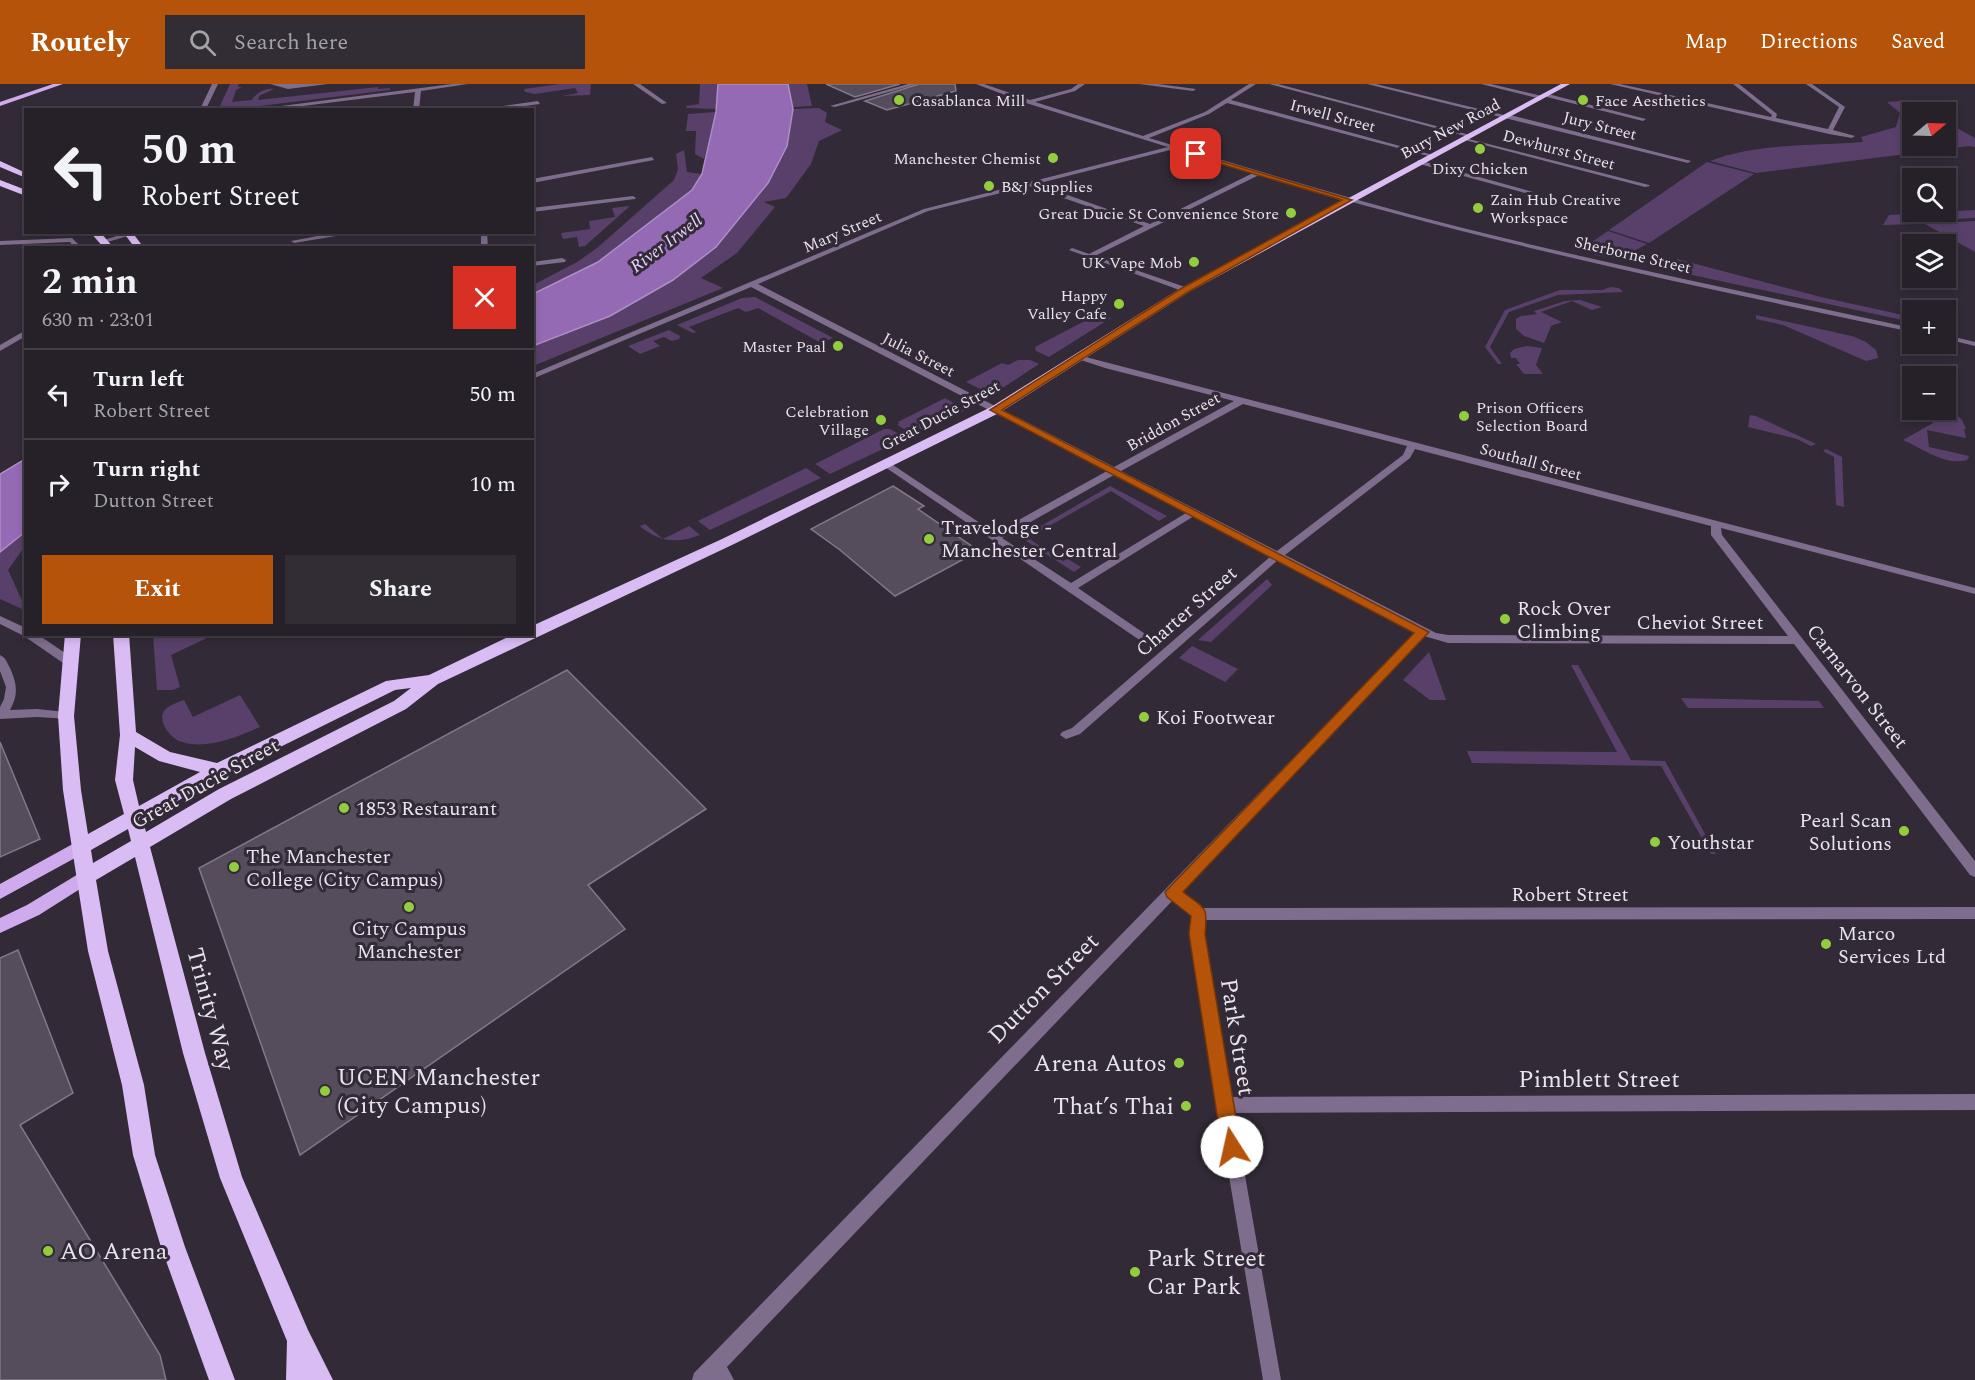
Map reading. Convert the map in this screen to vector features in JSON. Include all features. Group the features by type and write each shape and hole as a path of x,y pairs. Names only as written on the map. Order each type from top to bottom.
{"highway":[{"name":"Bury New Road","path":"1348,200 1566,84"},
{"path":"0,164 24,175"},
{"path":"0,183 24,192"},
{"name":"Great Ducie Street","path":"534,631 887,465 995,410 1185,290 1348,200"},
{"path":"73,636 66,716 72,790 98,951 133,1085 144,1155 172,1247 222,1380"},
{"name":"Trinity Way","path":"121,636 128,735 124,780 194,1053 231,1178 299,1339 320,1380"},
{"name":"Great Ducie Street","path":"85,877 225,794 400,705 432,680 524,636"},
{"name":"Great Ducie Street","path":"80,847 218,770 392,685 432,680"},
{"path":"128,735 165,757 218,770"},
{"path":"299,1339 299,1380"}],"main road":[{"path":"2,102 60,84"},
{"name":"Great Ducie Street","path":"0,891 45,869 80,847"},
{"name":"Great Ducie Street","path":"0,926 33,910 85,877"}],"street":[{"path":"204,108 215,84"},
{"path":"273,84 288,87 325,84"},
{"path":"270,108 465,84"},
{"path":"636,84 664,103"},
{"path":"833,106 914,84"},
{"name":"Sherborne Street","path":"979,84 1028,102 1258,173 1469,232 1615,267 1902,328"},
{"path":"1028,102 1073,90 1082,84"},
{"path":"1142,84 1193,89"},
{"path":"1144,138 1207,113 1253,84"},
{"name":"Dewhurst Street","path":"1272,84 1647,186"},
{"name":"Jury Street","path":"1370,84 1688,161"},
{"path":"1484,84 1643,118"},
{"path":"1613,84 1852,136"},
{"path":"1736,84 1775,115 1773,119"},
{"path":"1809,84 1842,106 1829,132"},
{"path":"416,108 418,90"},
{"name":"Irwell Street","path":"1228,101 1430,155"},
{"path":"494,108 538,103"},
{"name":"Mary Street","path":"534,376 926,210 1174,147"},
{"path":"534,181 652,159"},
{"path":"1418,162 1531,193"},
{"path":"1089,256 1258,173"},
{"path":"1028,184 1150,226"},
{"path":"534,210 633,198"},
{"path":"107,244 129,234"},
{"path":"294,241 343,234"},
{"path":"0,243 72,240 77,246"},
{"path":"1072,250 1185,290"},
{"path":"534,264 562,260"},
{"name":"Julia Street","path":"752,284 1422,632"},
{"path":"0,349 24,333"},
{"path":"1956,339 1975,344"},
{"name":"Southall Street","path":"1081,357 1412,446 1975,591"},
{"name":"Briddon Street","path":"994,538 1241,401"},
{"name":"Charter Street","path":"1066,735 1076,730 1277,556 1407,456 1412,446"},
{"path":"887,465 1145,638"},
{"path":"1071,588 1194,512"},
{"name":"Carnarvon Street","path":"1716,525 1715,533 1975,871"},
{"path":"1,621 24,632"},
{"name":"Cheviot Street","path":"1422,632 1448,639 1798,640"},
{"name":"Dutton Street","path":"701,1380 720,1373 964,1105 1173,892 1422,632"},
{"path":"30,636 70,662"},
{"path":"0,659 14,688 10,701 1,715"},
{"path":"1,715 38,713 66,716"},
{"path":"1173,892 1199,914"},
{"name":"Robert Street","path":"1199,914 1975,914"},
{"name":"Park Street","path":"1199,914 1197,934 1272,1380"},
{"name":"Pimblett Street","path":"1224,1105 1975,1102"}],"shaded area":[{"path":"230,84 239,84 238,87 242,87 236,90 232,102 252,100 255,95 267,89 274,89 259,96 258,100 378,87 378,89 390,88 390,90 244,108 220,106"},
{"path":"560,84 591,84 590,95 562,96 578,93 575,88 535,94 525,92 524,89"},
{"path":"700,84 718,84 717,109 687,108 686,106 699,104"},
{"path":"788,84 807,84 812,106 793,107"},
{"path":"1887,102 1902,102 1902,154 1756,173 1710,161 1766,148 1863,142 1861,137 1896,127 1900,113"},
{"path":"819,108 827,113 825,122 842,130 819,141 811,164 786,198 764,202 775,207 737,253 701,278 723,288 534,366 534,346 551,340 787,146 793,109"},
{"path":"716,112 704,159 695,154 696,131 686,131 688,114"},
{"path":"1956,128 1975,138 1975,147 1956,148"},
{"path":"684,150 687,172 702,174 692,190 598,262 534,294 534,284 577,262 597,248 674,180 678,169 676,154"},
{"path":"1707,162 1754,174 1649,243 1609,230"},
{"path":"630,206 585,246 579,247 577,237 563,239 561,233 590,229 589,221 615,217 612,208"},
{"path":"1975,210 1975,218 1956,219 1956,211"},
{"path":"1902,214 1902,222 1916,224 1883,225 1889,215"},
{"path":"1975,221 1975,252 1956,241 1956,234 1943,234 1925,224"},
{"path":"1608,231 1647,244 1619,259 1595,255 1583,248"},
{"path":"1677,259 1821,297 1902,315 1902,320 1664,269"},
{"path":"1611,287 1619,288 1623,292 1558,295 1509,312 1490,347 1502,364 1498,364 1485,347 1505,310 1560,290 1602,290"},
{"path":"755,297 833,338 821,343 758,308 746,312 738,308 689,327 696,332 693,333 677,325 742,298"},
{"path":"1580,300 1602,307 1592,310 1572,301 1541,312 1562,322 1551,326 1544,343 1524,336 1516,329 1516,319 1521,316 1537,314 1534,311 1565,301"},
{"path":"1100,313 1111,318 1049,357 1036,351 1035,347"},
{"path":"1756,315 1852,336 1866,342 1876,350 1878,358 1866,361 1783,325 1756,319"},
{"path":"669,330 680,336 679,339 672,341 664,337 653,341 660,346 640,354 628,346"},
{"path":"1527,346 1542,348 1536,365 1543,374 1524,374 1516,364 1520,364 1516,358 1511,358 1510,353 1514,349"},
{"path":"1018,360 1030,360 1039,364 995,393 988,393 966,382 1002,363 1008,365"},
{"path":"945,398 966,410 913,434 897,425 898,422"},
{"path":"1956,414 1962,420 1966,429 1964,429 1966,438 1927,430 1929,447 1969,456 1967,460 1942,459 1903,440 1933,423 1932,420 1956,420"},
{"path":"1750,415 1816,444 1811,446 1797,439 1748,427"},
{"path":"884,429 890,429 906,438 830,474 815,464"},
{"path":"1826,449 1842,457 1844,507 1836,505 1834,457 1823,451"},
{"path":"806,468 821,478 710,530 698,521"},
{"path":"1110,486 1167,516 1159,521 1111,491 1028,538 1063,561 1068,559 1081,567 1074,572 1023,539 1022,537"},
{"path":"645,524 663,539 640,526"},
{"path":"689,526 700,535 683,540 663,539"},
{"path":"24,533 24,547 8,570 24,605 22,609 0,599 0,552"},
{"path":"1267,579 1272,585 1211,642 1198,640"},
{"path":"153,636 208,636 171,655 180,687 173,690 157,690"},
{"path":"1192,646 1238,669 1225,682 1179,658"},
{"path":"1429,652 1446,700 1430,700 1403,680"},
{"path":"1571,665 1578,665 1631,760 1665,761 1716,854 1711,854 1661,766 1472,763 1467,751 1617,752"},
{"path":"240,695 260,727 221,742 189,744 175,739 164,726 162,716 167,708 175,703 184,700 193,717"},
{"path":"1681,698 1819,701 1824,708 1688,708"}],"water":[{"name":"River Irwell","path":"718,84 788,84 793,109 787,146 768,183 716,247 673,280 610,316 534,346 534,294 598,262 692,190 702,174 716,112"},
{"path":"24,460 24,533 0,552 0,474"}],"building":[{"path":"826,84 900,84 855,97"},
{"name":"Casablanca Mill","path":"919,84 955,84 956,91 887,110 865,101"},
{"name":"Travelodge - Manchester Central","path":"893,486 924,506 918,509 979,551 895,596 811,529"},
{"name":"City Campus Manchester","path":"567,670 706,809 588,885 625,929 300,1155 199,868"},
{"path":"0,742 40,839 0,857"},
{"name":"AO Arena","path":"18,950 73,1093 20,1125 160,1355 166,1380 0,1380 0,958"}],"place":[{"name":"Casablanca Mill","path":"899,100"},
{"name":"Face Aesthetics","path":"1583,100"},
{"name":"Dixy Chicken","path":"1480,149"},
{"name":"Manchester Chemist","path":"1053,158"},
{"name":"B&J Supplies","path":"989,186"},
{"name":"Zain Hub Creative Workspace","path":"1478,208"},
{"name":"Great Ducie St Convenience Store","path":"1291,213"},
{"name":"UK Vape Mob","path":"1194,262"},
{"name":"Happy Valley Cafe","path":"1119,304"},
{"name":"Master Paal","path":"838,346"},
{"name":"Prison Officers Selection Board","path":"1464,416"},
{"name":"Celebration Village","path":"881,420"},
{"name":"Travelodge - Manchester Central","path":"929,539"},
{"name":"Rock Over Climbing","path":"1505,619"},
{"name":"Koi Footwear","path":"1144,717"},
{"name":"1853 Restaurant","path":"344,808"},
{"name":"Pearl Scan Solutions","path":"1904,831"},
{"name":"Youthstar","path":"1655,842"},
{"name":"The Manchester College (City Campus)","path":"234,867"},
{"name":"City Campus Manchester","path":"409,907"},
{"name":"Marco Services Ltd","path":"1826,944"},
{"name":"Arena Autos","path":"1179,1063"},
{"name":"UCEN Manchester (City Campus)","path":"325,1091"},
{"name":"That’s Thai","path":"1186,1106"},
{"name":"AO Arena","path":"48,1251"},
{"name":"Park Street Car Park","path":"1135,1272"}],"route":[{"path":"1196,154 1348,200 1185,290 995,410 1422,632 1173,892 1199,914 1197,934 1232,1147"}]}
